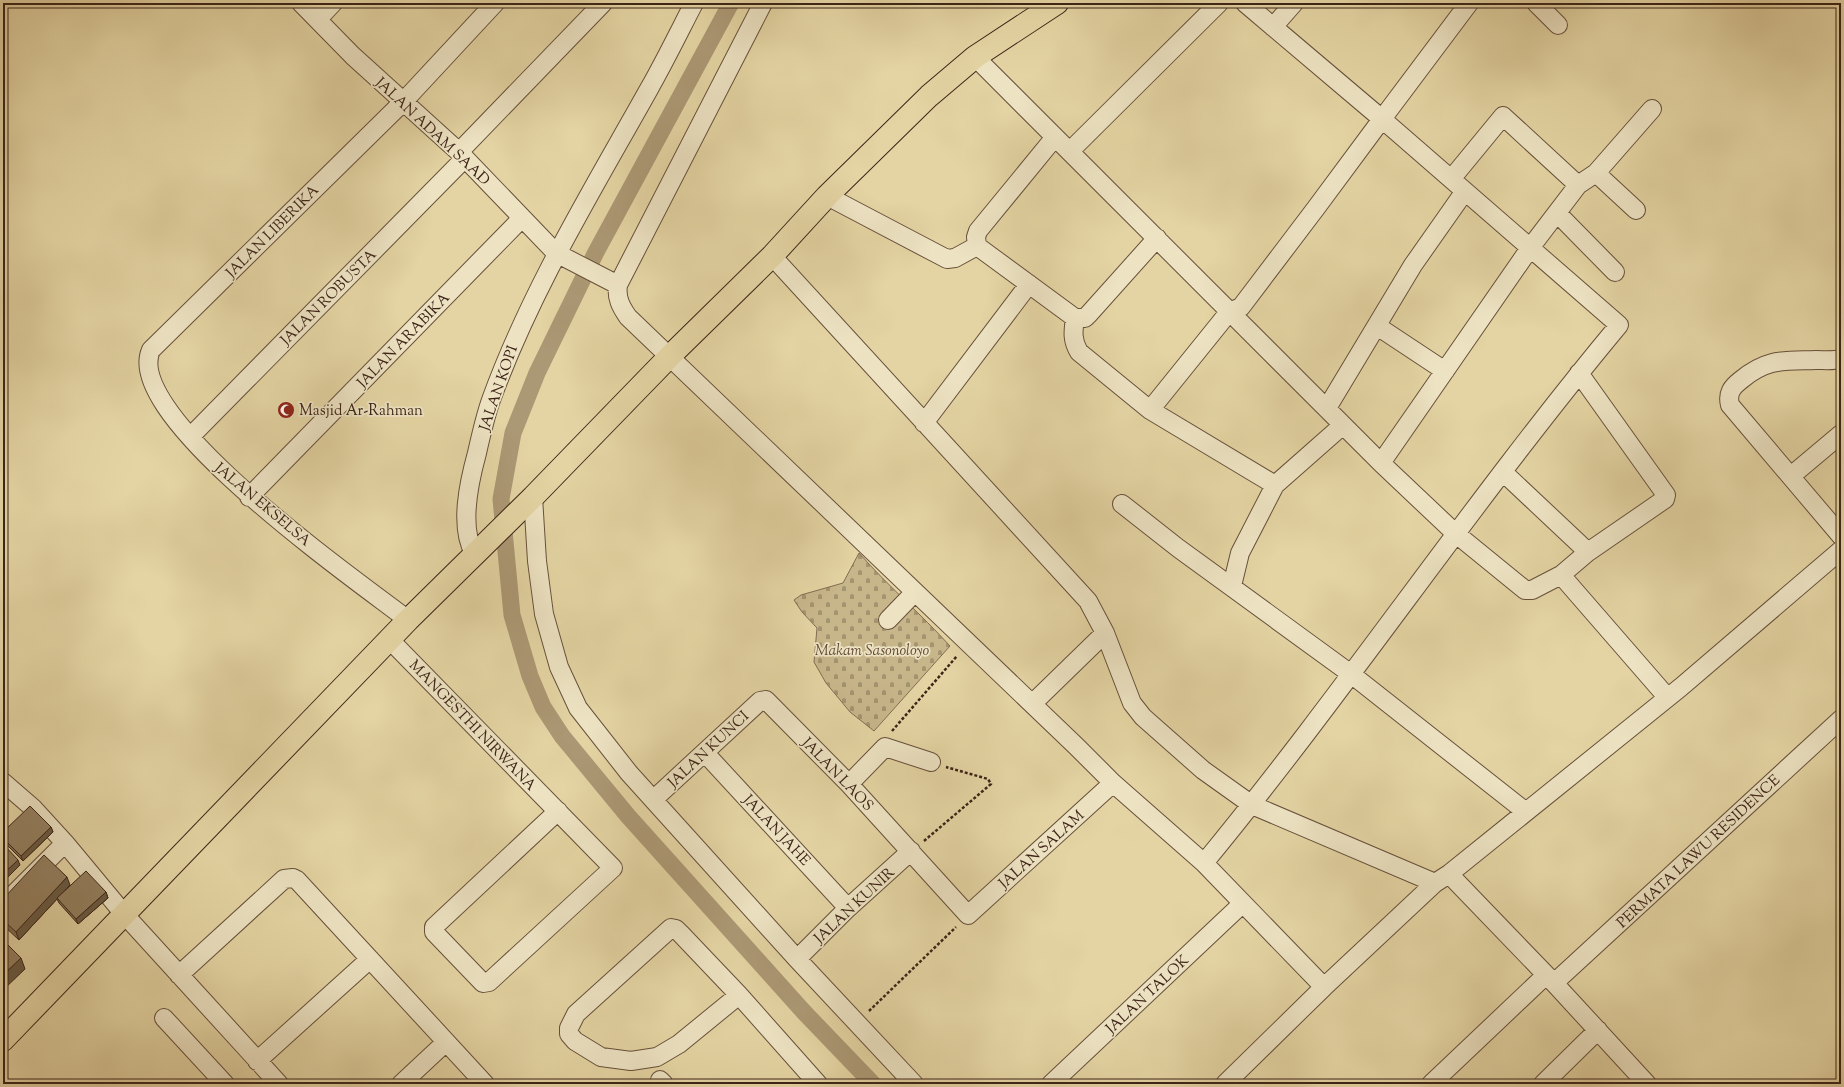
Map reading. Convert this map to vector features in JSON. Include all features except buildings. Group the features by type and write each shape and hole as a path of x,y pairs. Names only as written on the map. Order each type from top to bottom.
{"main road":[{"path":"3,1040 389,639 528,501 669,357 772,256 828,196 929,96 975,57 1057,3"}],"street":[{"name":"JALAN ADAM SAAD","path":"301,3 402,102 462,155 522,218 561,256 614,283"},
{"path":"318,19 333,3"},
{"name":"JALAN LIBERIKA","path":"147,363 151,350 402,102 495,3"},
{"name":"JALAN ROBUSTA","path":"190,437 462,155 603,3"},
{"name":"JALAN KOPI","path":"476,552 469,542 466,529 469,483 490,401 520,328 561,256 694,3"},
{"path":"764,3 614,283 622,309 628,317 669,357 1113,783 1204,863 1242,904 1324,987"},
{"path":"1070,152 1219,3"},
{"path":"1204,863 1252,804 1455,534 1579,373 1619,325 1452,178 1245,3"},
{"path":"1273,27 1294,3"},
{"path":"1150,410 1230,312 1241,307 1469,3"},
{"path":"1536,3 1558,25"},
{"path":"975,57 1381,463 1455,534 1524,590 1532,590 1561,576 1588,552 1665,499 1666,495 1579,373"},
{"path":"1381,463 1530,248 1578,185 1596,173 1652,109"},
{"path":"1452,178 1503,116 1578,185"},
{"path":"1054,137 978,231 976,237 977,246 1075,318 1085,318 1157,238"},
{"path":"1596,173 1636,210"},
{"path":"1327,408 1413,265 1465,191"},
{"path":"828,196 947,259 955,258 977,246"},
{"path":"1557,214 1615,272"},
{"name":"JALAN ARABIKA","path":"249,497 522,218"},
{"path":"772,256 924,423 1074,584 1091,606 1105,633 1132,703 1143,716 1203,770 1252,804 1442,878 1550,979 1647,1084"},
{"path":"924,423 1029,284"},
{"path":"1075,318 1072,336 1074,345 1079,352 1150,410 1275,485"},
{"path":"1377,326 1445,371"},
{"path":"1841,359 1782,361 1764,364 1735,384 1729,393 1730,406 1841,536"},
{"name":"JALAN EKSELSA","path":"147,363 162,402 190,437 216,465 249,497 408,620"},
{"path":"1232,586 1240,553 1275,485 1343,425"},
{"path":"1791,476 1841,434"},
{"path":"1503,472 1588,552"},
{"path":"528,501 544,614 559,667 578,708 629,772 797,959 914,1084"},
{"path":"1122,504 1178,548 1351,674 1526,812"},
{"path":"1225,1084 1324,987 1442,878 1526,812 1841,550"},
{"path":"1561,576 1667,696"},
{"path":"888,620 914,593"},
{"path":"1032,704 1105,633"},
{"name":"MANGESTHI NIRWANA","path":"389,639 558,811 612,868 489,982 484,983 434,932 434,927 558,811"},
{"name":"JALAN KUNCI","path":"654,799 762,700"},
{"name":"JALAN LAOS","path":"762,700 770,702 849,784 968,915"},
{"name":"PERMATA LAWU RESIDENCE","path":"1431,1084 1841,719"},
{"path":"849,784 885,747 931,762"},
{"name":"JALAN JAHE","path":"705,753 848,908"},
{"path":"3,782 33,808 66,843 124,914 279,1084"},
{"name":"JALAN SALAM","path":"968,915 1113,783"},
{"path":"3,905 66,843"},
{"name":"JALAN KUNIR","path":"797,959 848,908 911,851"},
{"path":"179,975 284,879 288,878 297,880 485,1084"},
{"name":"JALAN TALOK","path":"1051,1084 1242,904"},
{"path":"739,995 679,1044 657,1057 631,1061 608,1059 594,1054 575,1041 569,1034 568,1028 576,1014 671,928 680,933 739,995 818,1084"},
{"path":"257,1061 370,960"},
{"path":"164,1018 225,1084"},
{"path":"1543,1084 1598,1030"},
{"path":"401,1084 446,1042"}],"path":[{"path":"885,747 888,737 968,644"},
{"path":"911,851 991,782 988,779 931,762"},
{"path":"858,1023 968,915"}],"green space":[{"name":"Makam Sasonoloyo","path":"859,553 950,646 874,731 850,712 826,683 814,662 817,628 802,612 794,600 801,595 843,583"}],"waterway":[{"path":"731,3 596,252 537,373 513,433 501,499 512,615 530,676 543,707 562,736 628,816 803,1011 873,1084"}],"place":[{"name":"Masjid Ar-Rahman","path":"286,410"}]}
